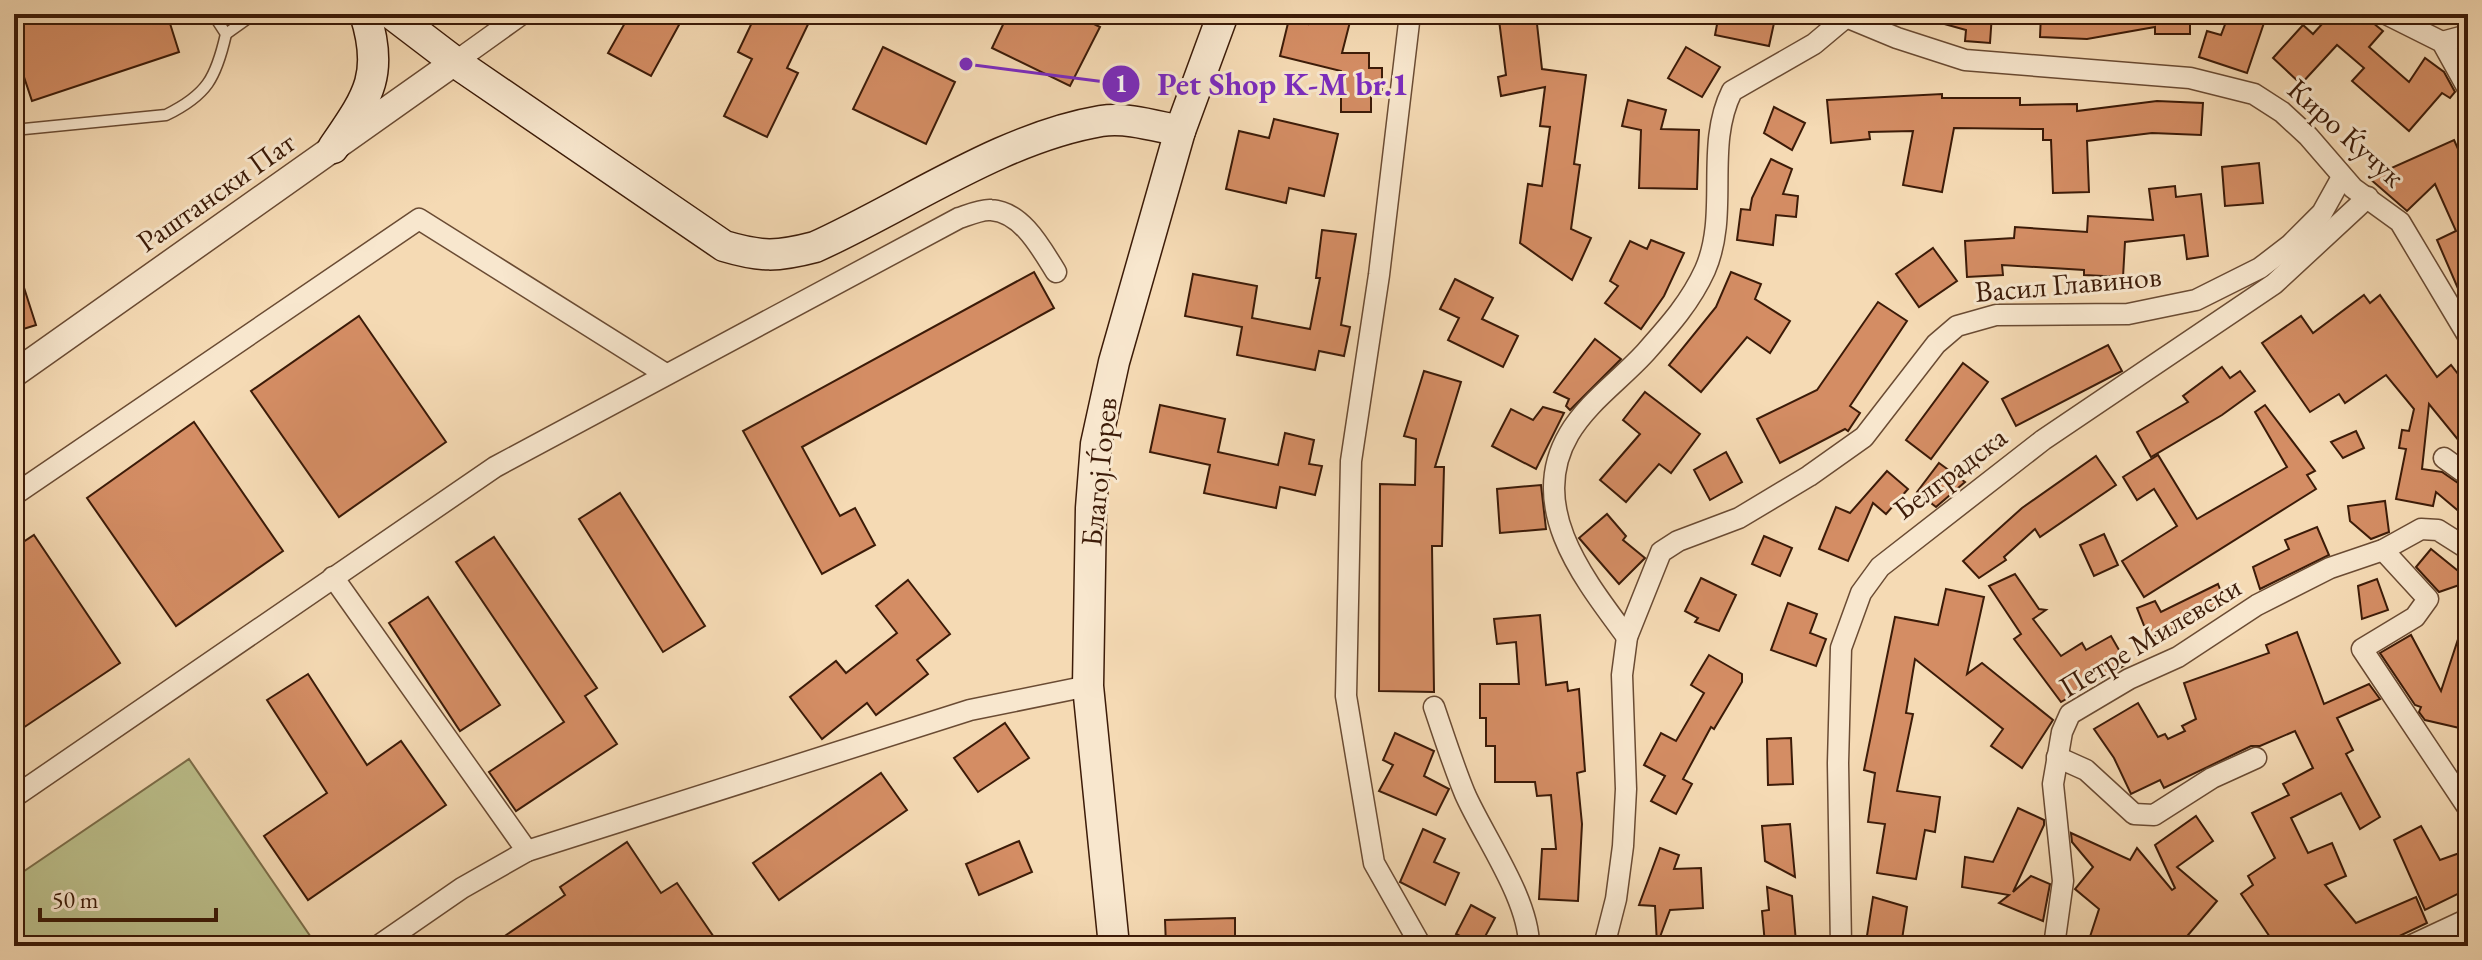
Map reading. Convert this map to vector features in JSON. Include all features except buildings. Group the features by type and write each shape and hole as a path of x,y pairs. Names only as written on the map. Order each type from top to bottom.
{"main road":[{"path":"333,148 366,98 376,53 365,14"},
{"path":"392,14 455,62 724,246 757,256 778,257 815,247 1029,142 1103,120 1138,122 1180,131"},
{"name":"Благој Ѓорев","path":"1114,946 1088,686 1091,508 1096,444 1114,362 1180,131 1223,14"}],"street":[{"path":"455,62 522,14"},
{"path":"1410,14 1379,275 1351,461 1346,696 1374,863 1421,946"},
{"path":"2386,14 2442,42 2468,89"},
{"path":"1627,637 1586,582 1568,549 1552,490 1555,465 1570,432 1679,316 1706,267 1715,239 1718,137 1732,91 1814,44 1842,16"},
{"name":"Киро Ќучук","path":"1842,16 1965,60 2190,78 2243,90 2282,112 2308,136 2342,177 2400,222 2468,336"},
{"path":"2442,42 2468,35"},
{"name":"Раштански Пат","path":"14,374 455,62"},
{"name":"Васил Главинов","path":"1604,946 1616,899 1623,846 1626,789 1622,675 1627,637 1661,552 1678,541 1739,518 1809,476 1864,437 1936,344 1957,326 1996,315 2128,314 2196,300 2260,268 2290,245 2322,213 2342,177"},
{"name":"Белградска","path":"1841,946 1838,763 1841,648 1861,593 1880,567 2043,440 2274,284 2368,197"},
{"path":"14,797 495,467 664,373 959,218 990,209 1012,217 1037,242 1056,272"},
{"path":"14,495 419,219 664,373"},
{"path":"2444,458 2462,471 2468,470"},
{"name":"Петре Милевски","path":"2054,946 2063,881 2052,799 2057,757 2070,714 2178,657 2257,605 2330,568 2383,550 2421,529 2431,528 2468,549"},
{"path":"2383,550 2428,599 2415,617 2362,649 2468,808"},
{"path":"333,577 527,851"},
{"path":"378,946 462,888 527,851 970,710 1088,686"},
{"path":"1434,707 1464,791 1517,902 1529,934 1529,946"},
{"path":"2057,757 2086,770 2134,814 2154,815 2212,778 2256,758"},
{"path":"2410,946 2468,919"}],"lane":[{"path":"213,14 226,34"},
{"path":"14,130 166,115 205,92 220,63 226,34 254,14"}],"green space":[{"path":"189,759 317,946 14,946 14,878"}],"place":[{"name":"Pet Shop K-M br.1","path":"966,64"}]}
